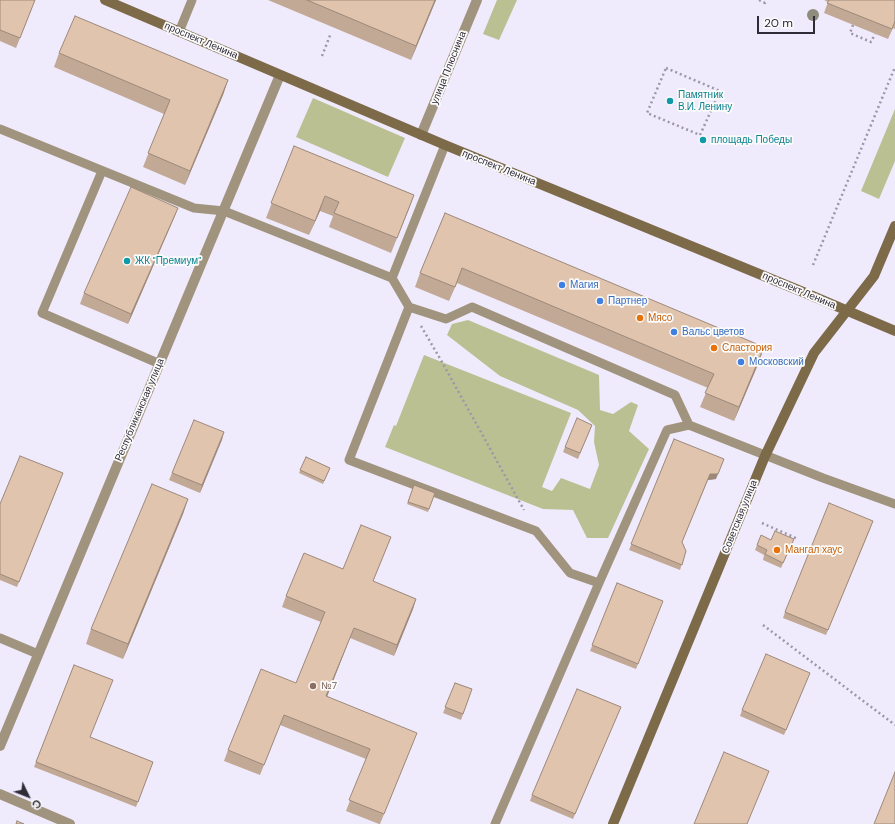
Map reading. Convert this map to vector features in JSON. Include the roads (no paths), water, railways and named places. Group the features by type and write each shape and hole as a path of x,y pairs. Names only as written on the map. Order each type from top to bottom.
{"main road":[{"name":"проспект Ленина","path":"105,0 445,146 895,331"},
{"name":"Советская улица","path":"613,824 765,456 814,353 874,276 895,226"}],"street":[{"name":"улица Плюснина","path":"421,135 477,0"},
{"name":"Республиканская улица","path":"0,746 280,75"},
{"path":"0,794 70,824"}],"lane":[{"path":"179,32 192,0"},
{"path":"0,130 194,208 224,211 392,278 409,307 446,320 472,307 675,395 689,425"},
{"path":"392,278 445,146"},
{"path":"102,171 42,313 160,364"},
{"path":"409,307 349,460 536,531 570,573 599,583"},
{"path":"495,824 667,430 689,425 765,456 895,504"},
{"path":"0,638 38,654"}],"place":[{"name":"Памятник В.И. Ленину","path":"670,101"},
{"name":"площадь Победы","path":"703,140"},
{"name":"ЖК \"Премиум\"","path":"127,261"},
{"name":"Магия","path":"562,285"},
{"name":"Партнер","path":"600,301"},
{"name":"Мясо","path":"640,318"},
{"name":"Вальс цветов","path":"674,332"},
{"name":"Сластория","path":"714,348"},
{"name":"Московский","path":"741,362"},
{"name":"Мангал хаус","path":"777,550"},
{"name":"№7","path":"313,686"}]}
